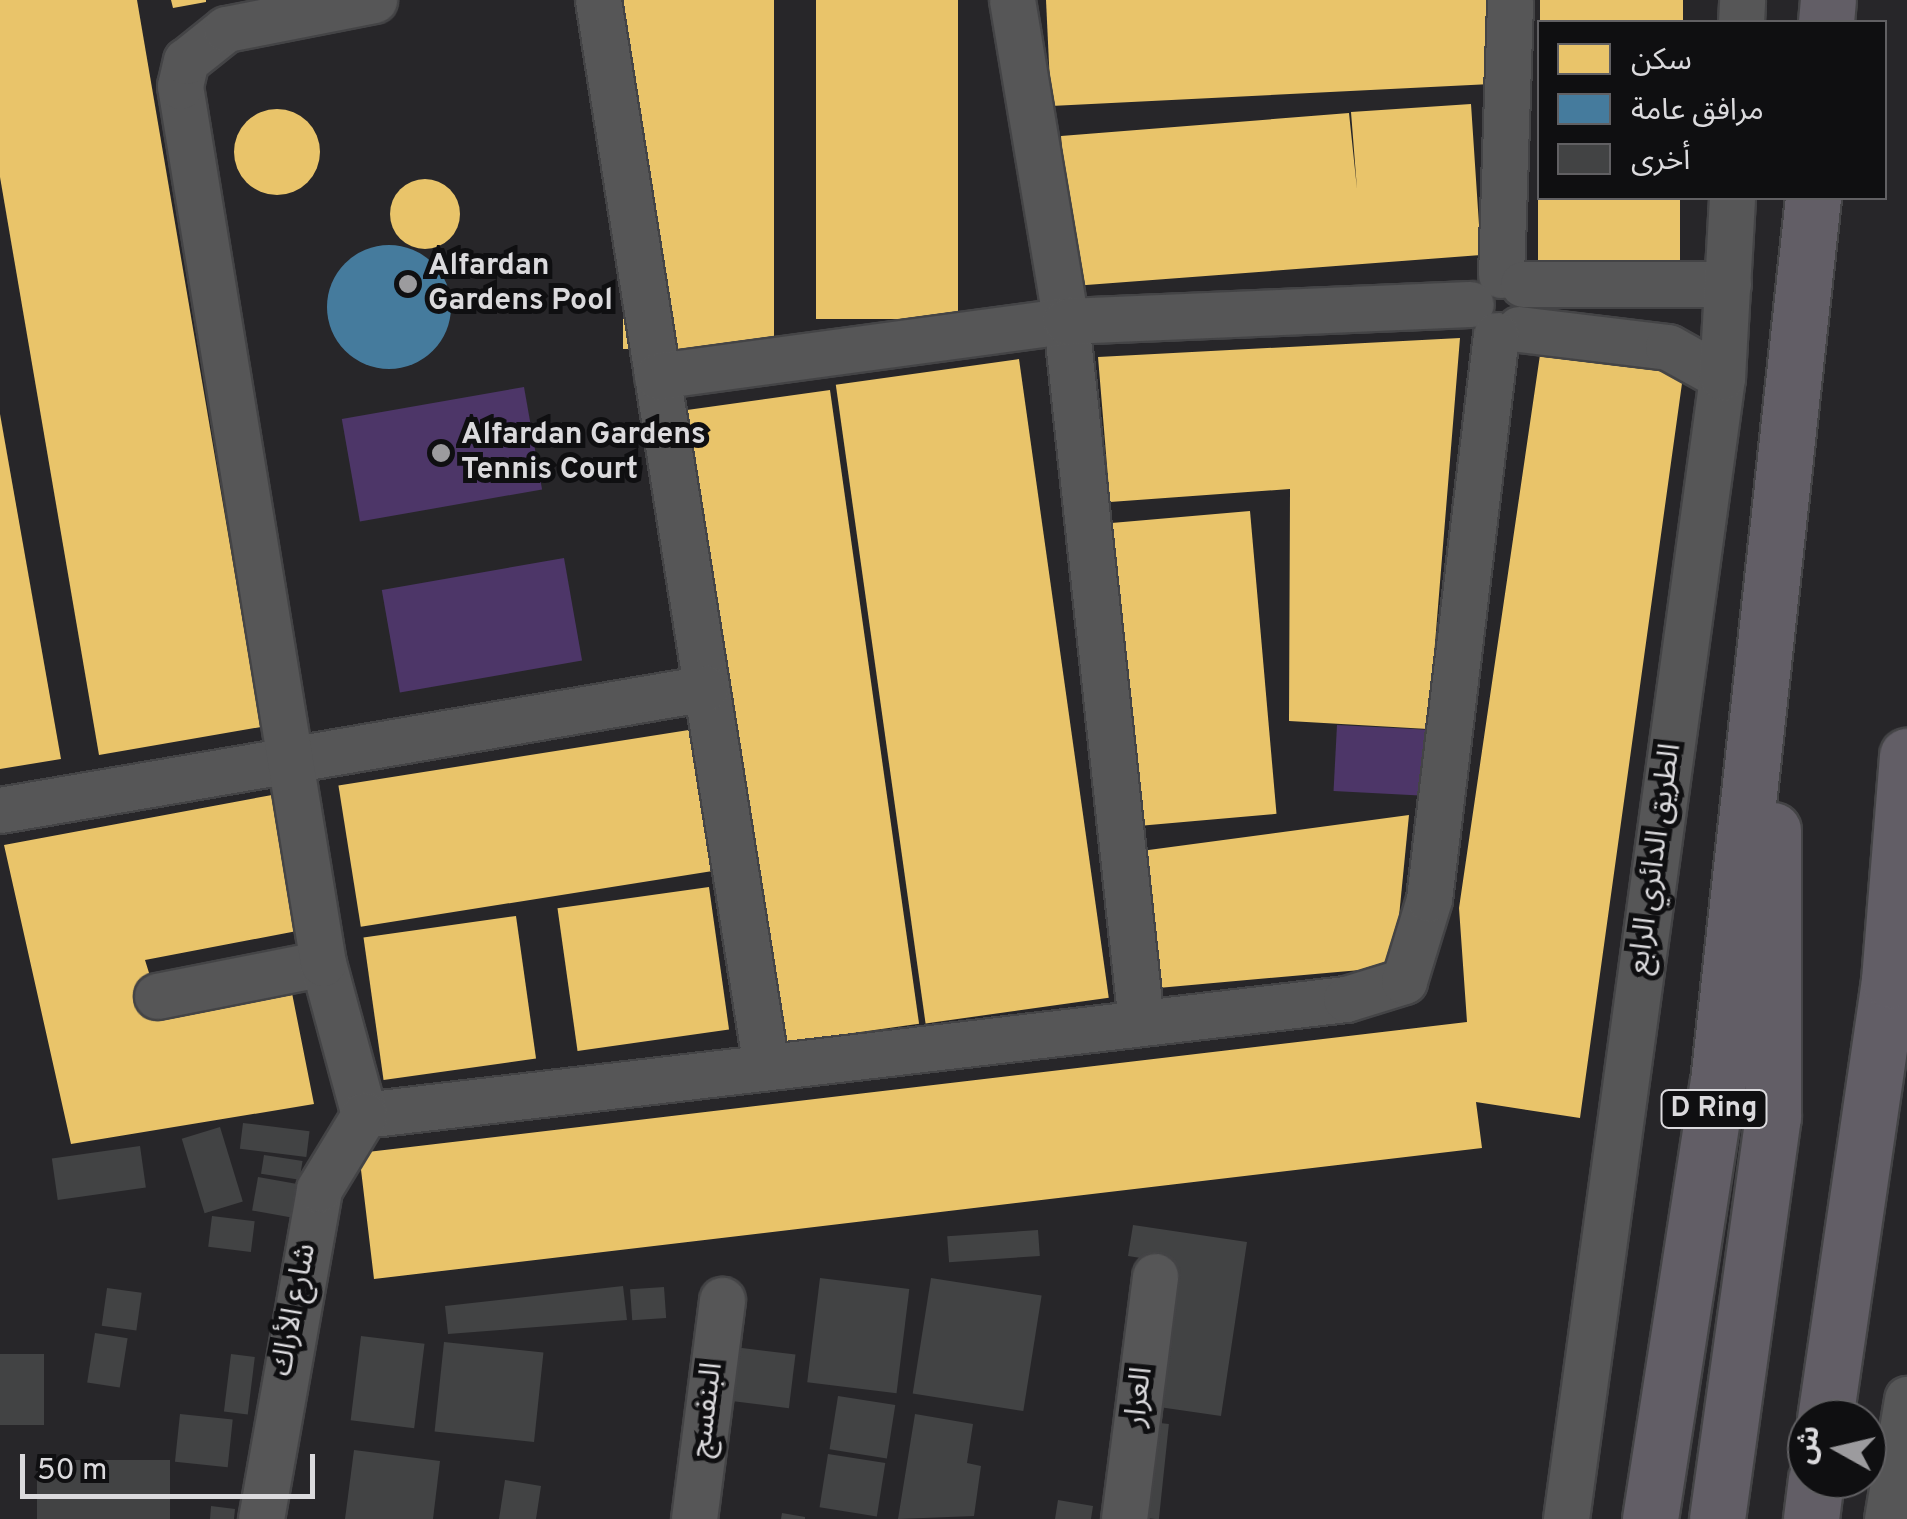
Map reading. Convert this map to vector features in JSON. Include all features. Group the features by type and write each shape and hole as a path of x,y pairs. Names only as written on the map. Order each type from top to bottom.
{"main road":[{"name":"D Ring","path":"1650,1519 1718,1082 1813,200"},
{"path":"1716,1519 1780,1014 1762,697"},
{"path":"1828,1399 1888,980 1907,756"}],"street":[{"path":"374,0 226,29 186,60 180,86 323,963 364,1115 1380,994 1404,981 1429,899 1502,305 1510,0"},
{"path":"598,0 766,1066"},
{"path":"1012,0 1066,321 1141,1023"},
{"name":"الطريق الدائري الرابع","path":"1566,1519 1722,377 1732,200"},
{"path":"657,376 1066,321 1502,305 1728,284"},
{"path":"1502,305 1668,347 1722,377"},
{"path":"0,810 706,688"},
{"path":"157,996 323,963"},
{"name":"شارع الأراك","path":"261,1519 319,1190 364,1115"},
{"name":"العرار","path":"1124,1519 1155,1276"},
{"name":"البنفسج","path":"694,1519 722,1300"},
{"path":"1887,1519 1907,1399"}],"shaded area":[{"name":"Alfardan Gardens Tennis Court","path":"524,387 542,489 360,522 342,419"},
{"name":"Alfardan Gardens Tennis Court","path":"564,558 582,660 400,693 382,590"},
{"path":"1337,725 1428,730 1424,796 1334,791"}],"building: سكن":[{"path":"0,0 137,0 261,727 99,755 0,177"},
{"path":"171,0 206,0 206,2 173,8"},
{"path":"623,0 774,0 774,349 623,349"},
{"path":"816,0 958,0 958,319 816,319"},
{"path":"1046,0 1487,0 1491,84 1051,106"},
{"path":"1540,0 1683,0 1683,20 1540,20"},
{"path":"1471,104 1481,255 1073,286 1061,136 1349,113 1357,189 1351,112"},
{"path":"277,109 301,116 313,128 320,152 313,176 301,188 277,195 253,188 241,176 234,152 241,128 253,116"},
{"path":"425,179 450,189 460,214 450,239 425,249 400,239 390,214 400,189"},
{"path":"1538,200 1680,200 1680,260 1538,260"},
{"path":"1460,338 1428,729 1289,721 1290,489 1110,502 1098,357"},
{"path":"1541,348 1684,369 1580,1118 1476,1102 1482,1148 374,1279 359,1153 1467,1022 1459,908"},
{"path":"1019,359 1109,998 926,1023 836,385"},
{"path":"830,390 919,1024 773,1044 683,411"},
{"path":"0,414 61,759 0,769"},
{"path":"1250,511 1276,814 1138,826 1112,523"},
{"path":"695,729 717,870 361,927 338,785"},
{"path":"272,795 297,931 145,960 159,1005 291,988 314,1104 71,1144 4,845"},
{"path":"1409,815 1394,967 1158,988 1141,851"},
{"path":"709,887 729,1030 578,1051 557,908"},
{"path":"516,916 536,1059 384,1080 363,937"}],"building: مرافق عامة":[{"path":"389,245 413,250 433,263 446,283 451,307 446,331 433,351 413,364 389,369 365,364 345,351 332,331 327,307 332,283 345,263 365,250"}],"building: أخرى":[{"path":"243,1123 310,1131 306,1157 240,1149"},
{"path":"220,1127 243,1202 205,1213 182,1139"},
{"path":"140,1146 146,1188 58,1200 52,1158"},
{"path":"264,1155 303,1161 300,1180 261,1174"},
{"path":"258,1177 304,1185 298,1219 252,1210"},
{"path":"212,1216 255,1221 251,1252 208,1247"},
{"path":"1133,1225 1247,1242 1221,1416 1152,1406 1173,1263 1128,1256"},
{"path":"1038,1230 1040,1256 949,1262 947,1236"},
{"path":"820,1278 909,1289 897,1393 807,1382"},
{"path":"931,1278 1042,1296 1023,1411 913,1394"},
{"path":"623,1286 627,1320 448,1334 445,1306"},
{"path":"664,1287 666,1318 632,1320 630,1289"},
{"path":"107,1288 142,1293 136,1331 102,1326"},
{"path":"95,1333 128,1338 120,1388 87,1382"},
{"path":"361,1336 425,1344 414,1428 351,1420"},
{"path":"444,1342 543,1352 534,1442 435,1432"},
{"path":"726,1346 795,1355 789,1408 719,1400"},
{"path":"0,1354 44,1354 44,1425 0,1425"},
{"path":"231,1354 255,1357 248,1414 224,1412"},
{"path":"838,1396 895,1405 887,1458 830,1449"},
{"path":"180,1414 233,1420 228,1467 175,1462"},
{"path":"915,1414 973,1424 967,1463 981,1466 974,1516 898,1519"},
{"path":"1151,1422 1169,1424 1159,1519 1141,1517"},
{"path":"354,1450 440,1461 433,1519 345,1519"},
{"path":"828,1454 885,1463 877,1516 820,1507"},
{"path":"37,1460 170,1460 170,1519 37,1519"},
{"path":"505,1480 541,1486 536,1519 499,1519"},
{"path":"1058,1500 1093,1506 1091,1519 1055,1519"},
{"path":"211,1506 235,1509 234,1519 210,1519"},
{"path":"782,1513 805,1517 805,1519 781,1519"}],"place":[{"name":"Alfardan Gardens Pool","path":"408,284"},
{"name":"Alfardan Gardens Tennis Court","path":"441,453"}]}
